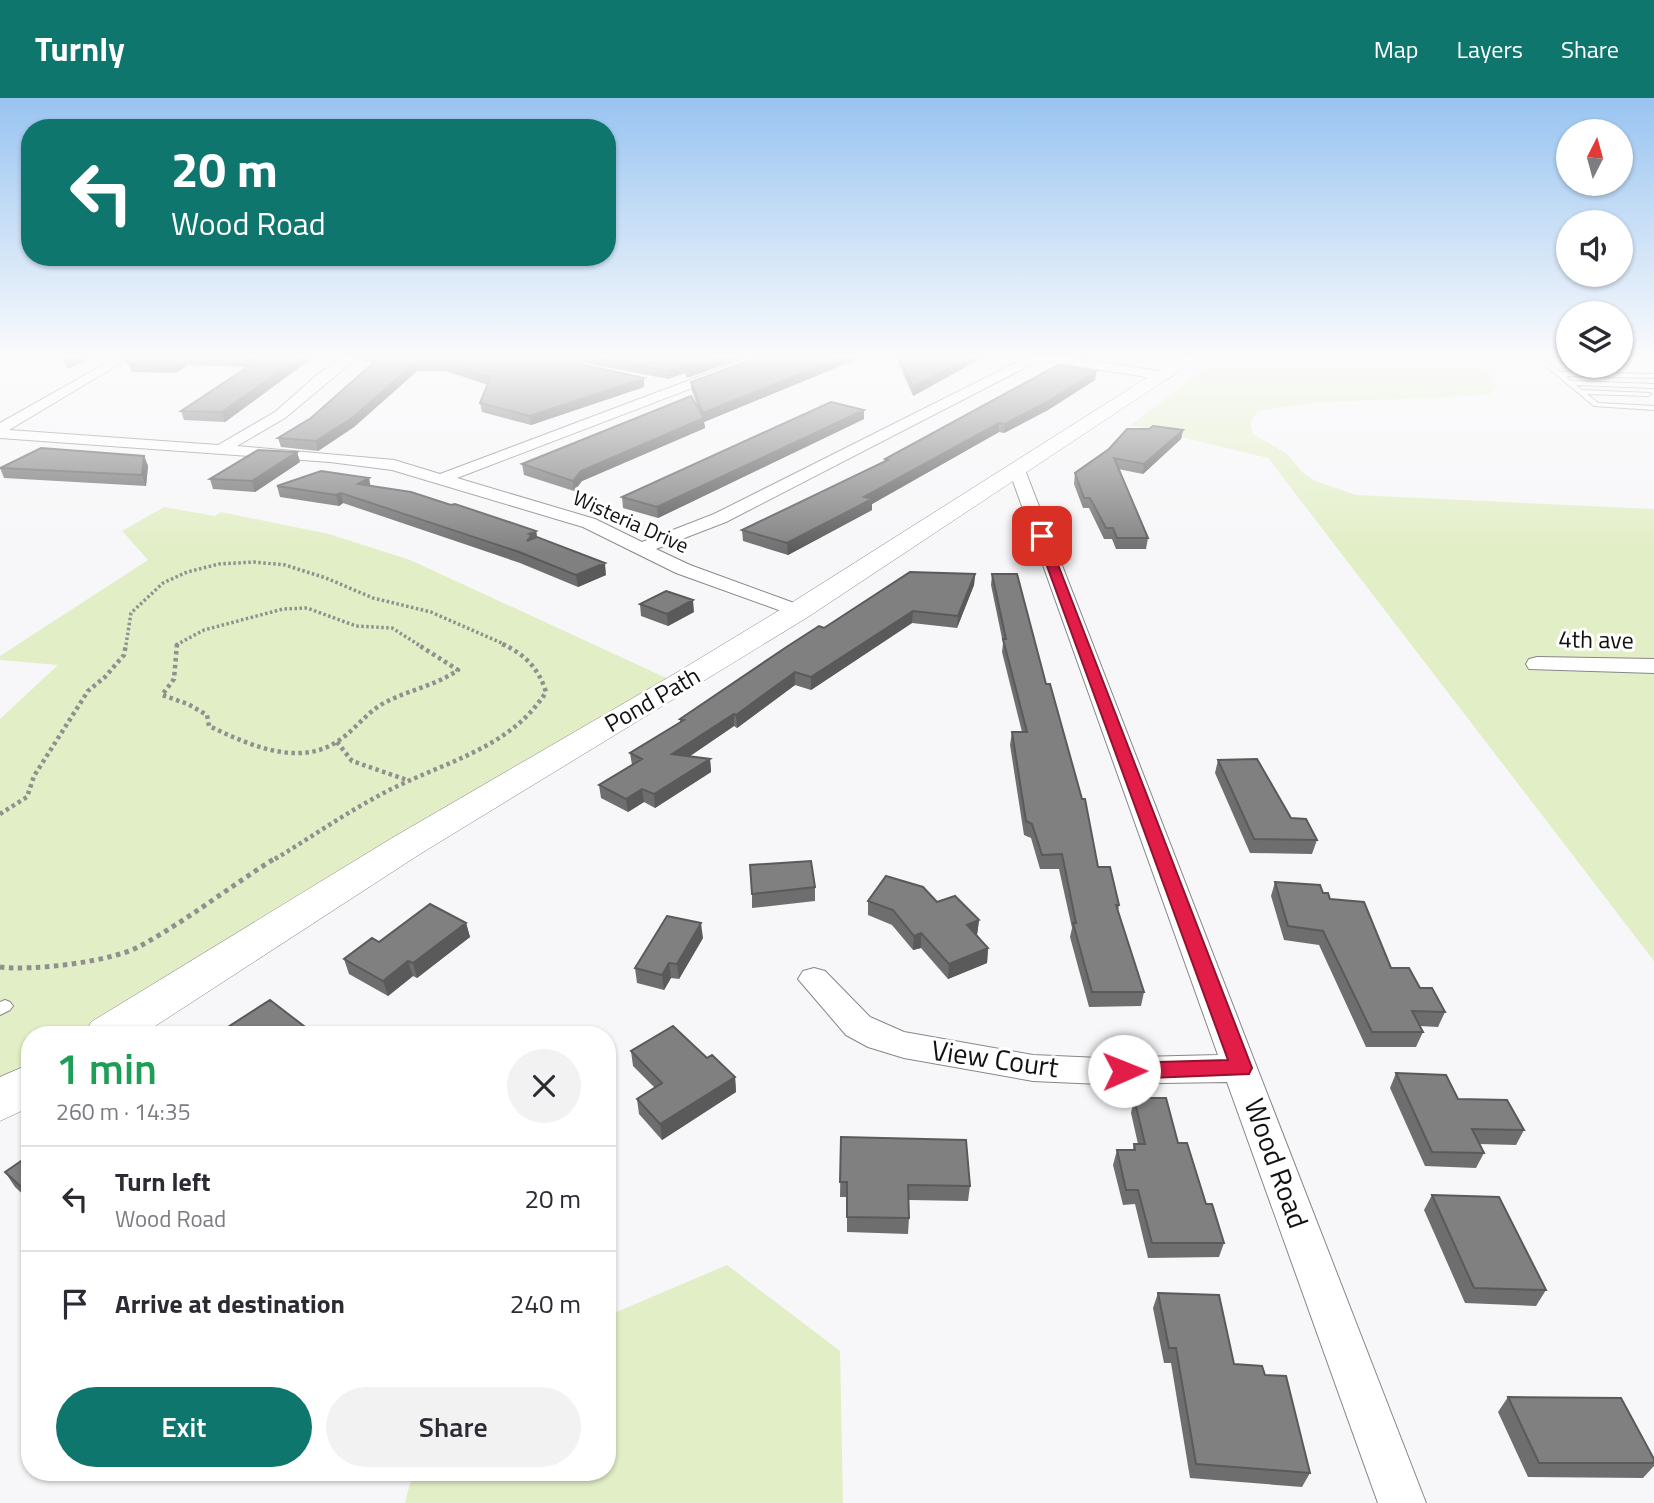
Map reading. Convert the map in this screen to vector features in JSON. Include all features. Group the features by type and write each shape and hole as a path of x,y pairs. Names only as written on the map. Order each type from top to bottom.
{"street":[{"path":"0,432 16,423"},
{"path":"221,449 267,423"},
{"path":"443,478 587,423"},
{"path":"642,548 720,518 906,423"},
{"name":"Pond Path","path":"121,1026 406,846 588,736 687,680 798,611 1091,423"},
{"name":"Wisteria Drive","path":"0,432 394,464 589,523 714,582 798,611"},
{"name":"Wood Road","path":"1017,470 1402,1503"},
{"name":"4th ave","path":"1537,664 1654,666"},
{"name":"View Court","path":"814,979 859,1026 880,1038 904,1045 1033,1068 1100,1071 1242,1068"},
{"path":"0,1101 21,1088"}],"path":[{"path":"0,814 27,797 34,775 88,691 105,677 124,655 131,613 163,583 187,572 219,564 254,562 285,565 373,597 431,612 519,651 541,675 546,692 534,711 498,741 381,794 240,880 140,947 75,964 17,969 0,967"},
{"path":"307,608 356,626 392,628 458,670 445,679 400,694 370,711 337,742 303,753 254,747 209,726 206,715 162,695 174,679 176,644 204,630 283,609 307,608"},
{"path":"337,742 352,761 409,781"}],"green space":[{"path":"1134,423 1250,423 1253,434 1287,454 1302,472 1315,481 1356,495 1654,509 1654,961 1268,458 1131,425"},
{"path":"164,507 215,516 221,512 329,534 410,560 675,682 89,1026 21,1026 21,1066 0,1078 0,719 58,665 0,660 0,656 148,560 122,531"},
{"path":"727,1265 840,1351 843,1503 405,1503 411,1481 616,1481 616,1312"}],"building":[{"path":"303,423 345,423 316,441 278,438"},
{"path":"625,423 693,423 581,471 573,481 522,464"},
{"path":"786,423 837,423 657,507 622,497"},
{"path":"952,423 1008,423 999,423 864,497 872,499 787,543 742,530 888,460 885,459"},
{"path":"1153,426 1183,430 1144,464 1114,458 1148,538 1117,538 1113,528 1106,528 1090,498 1084,498 1075,473 1109,449 1127,429 1149,429"},
{"path":"41,448 144,456 142,475 0,468"},
{"path":"258,450 297,452 252,481 210,479"},
{"path":"321,471 369,478 358,484 411,492 455,504 536,531 529,534 532,535 527,541 537,537 605,563 576,575 519,552 341,493 336,495 277,486"},
{"path":"910,572 975,574 958,616 913,611 811,677 795,672 736,715 672,754 710,759 654,794 642,789 626,799 599,785 642,759 630,753 684,720 680,719 788,646 819,626 824,628"},
{"path":"992,574 1017,574 1046,684 1050,684 1082,799 1085,799 1098,867 1110,867 1119,905 1116,905 1144,992 1092,992 1073,923 1076,923 1062,854 1042,855 1032,824 1026,821 1012,732 1027,732 1003,639 1006,639"},
{"path":"666,591 693,600 667,614 640,604"},
{"path":"1257,759 1291,818 1306,819 1317,840 1254,839 1218,760"},
{"path":"811,861 815,887 752,894 750,865"},
{"path":"886,876 923,887 937,902 955,896 979,920 967,925 988,948 949,964 921,933 914,936 893,910 868,901"},
{"path":"1275,882 1320,885 1323,893 1328,893 1330,899 1364,902 1391,968 1409,968 1420,988 1432,988 1445,1012 1412,1011 1423,1032 1372,1032 1323,931 1288,926"},
{"path":"430,904 466,923 413,963 408,961 383,981 344,959 372,938 379,942"},
{"path":"667,916 701,923 677,964 669,963 662,975 635,968"},
{"path":"270,1000 304,1026 229,1026"},
{"path":"673,1026 707,1058 712,1055 735,1077 660,1124 637,1099 662,1083 631,1051"},
{"path":"1396,1073 1446,1075 1458,1099 1507,1100 1524,1130 1472,1129 1484,1153 1432,1152"},
{"path":"1134,1098 1166,1098 1178,1143 1187,1143 1206,1204 1212,1204 1224,1243 1152,1243 1138,1190 1126,1190 1117,1150 1135,1150 1134,1144 1145,1144"},
{"path":"841,1137 966,1140 970,1186 908,1185 909,1218 847,1217 847,1182 840,1182"},
{"path":"21,1161 21,1187 5,1172"},
{"path":"1432,1195 1499,1197 1546,1290 1474,1288"},
{"path":"1158,1293 1219,1295 1234,1364 1262,1366 1265,1375 1286,1376 1310,1473 1196,1464 1176,1348 1169,1348"},
{"path":"1508,1397 1621,1398 1654,1463 1539,1463"}],"route":[{"path":"1042,536 1242,1068 1124,1071"}]}
